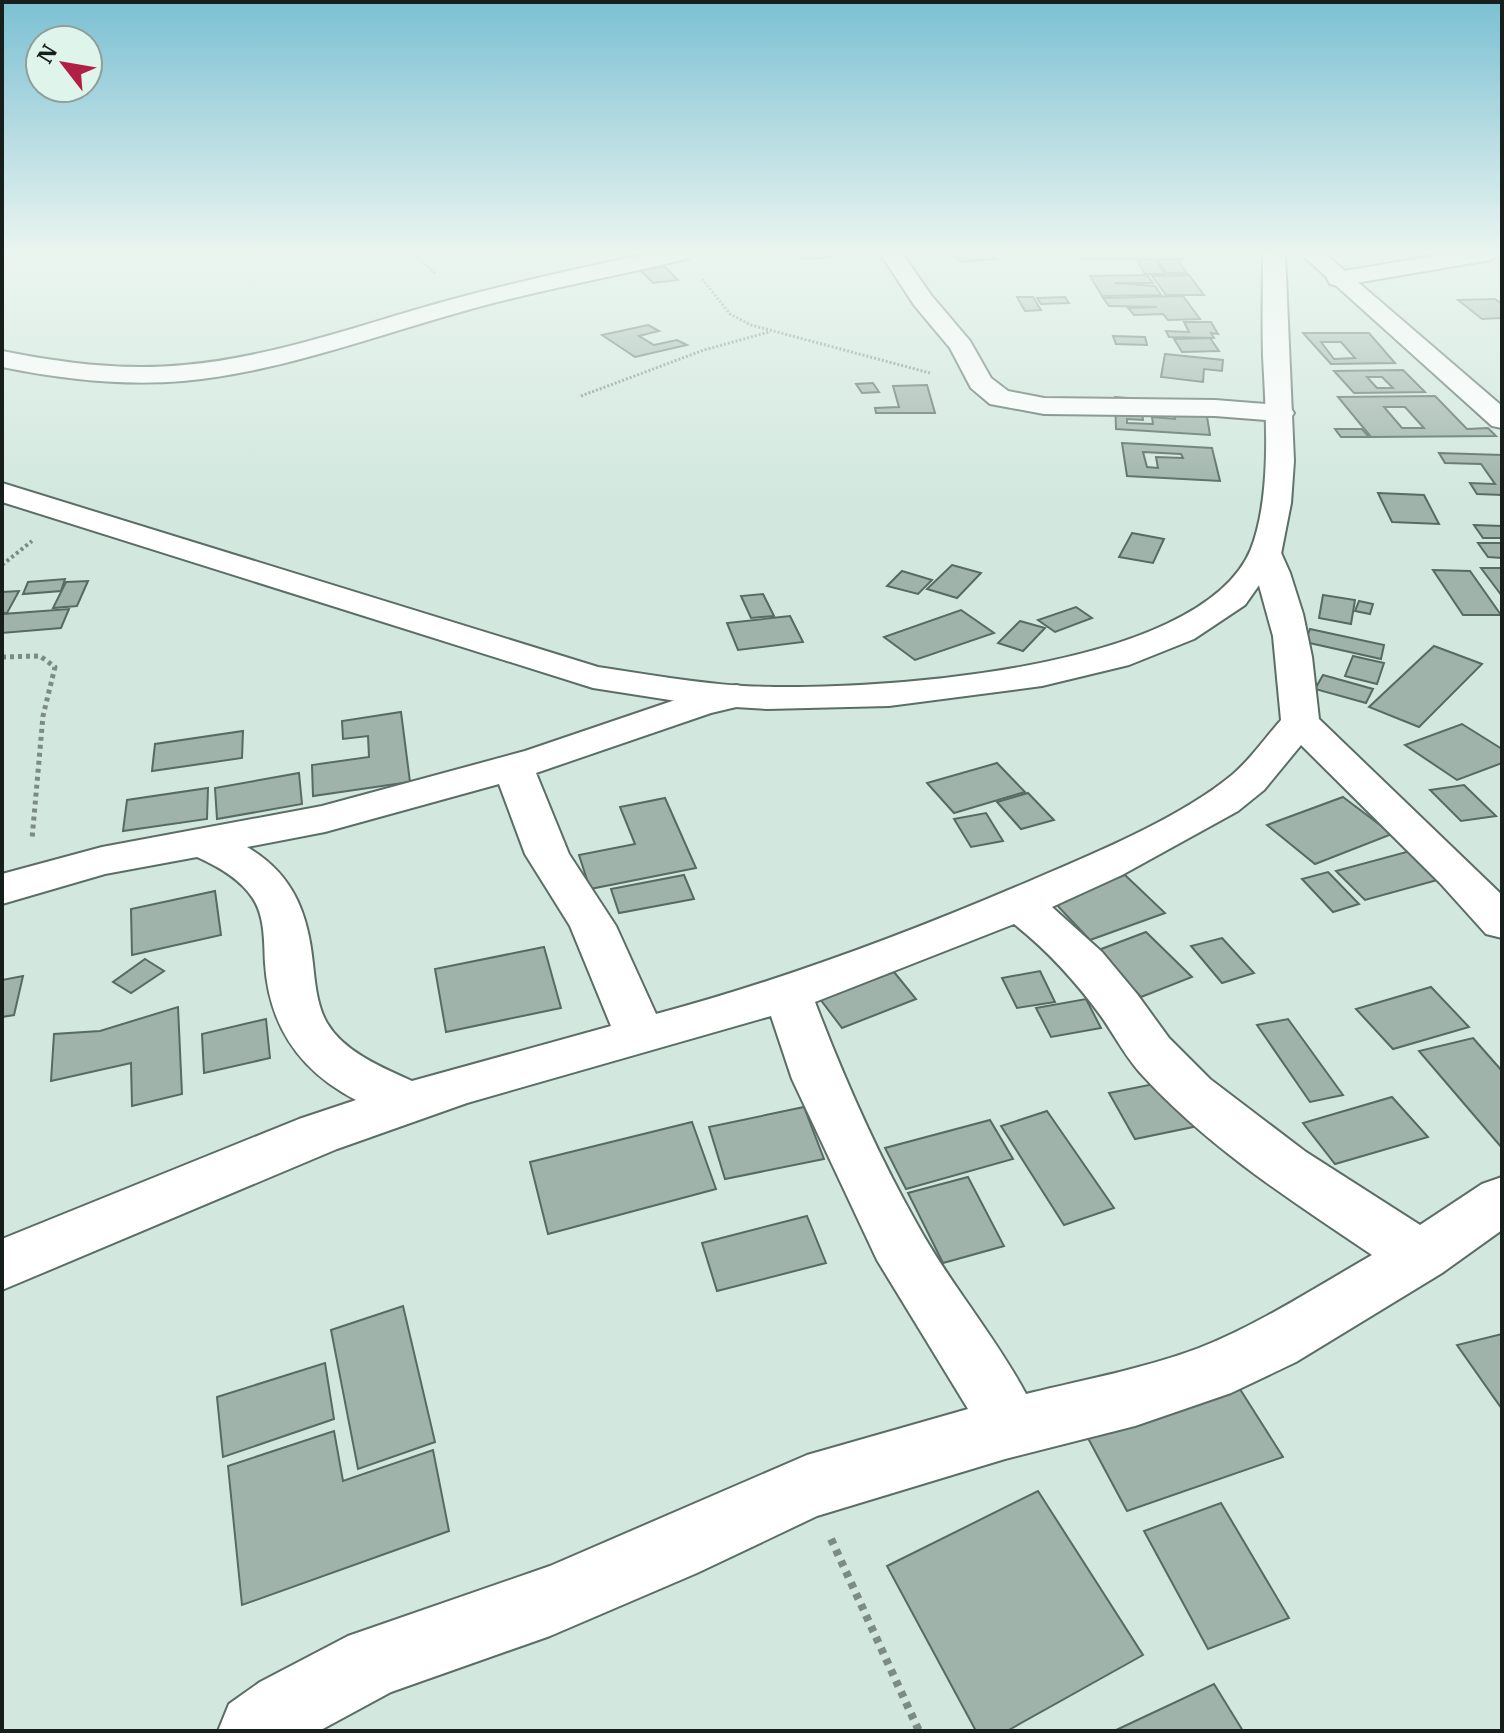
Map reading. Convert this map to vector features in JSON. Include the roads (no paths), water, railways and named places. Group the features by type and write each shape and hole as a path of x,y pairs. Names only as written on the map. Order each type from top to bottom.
{"street":[{"path":"2,359 48,369 114,375 184,373 298,352 360,334"},
{"path":"951,334 961,346 980,382 1000,398 1029,405 1280,413"},
{"path":"2,492 593,677 692,693 766,698 877,694 976,685 1061,672 1136,651 1195,624 1229,601 1251,578 1266,553 1277,499 1280,413 1277,334"},
{"path":"1402,334 1502,420"},
{"path":"2,1265 318,1134 458,1086 641,1037 788,993 890,957 1106,865 1223,802 1250,781 1300,722 1299,689 1279,584 1266,553"},
{"path":"18,884 102,861 325,819 513,767 700,704 736,696"},
{"path":"1300,722 1456,873 1502,923"},
{"path":"513,767 538,835 593,926 641,1037"},
{"path":"204,843 250,869 269,889 281,909 295,1007 310,1037 328,1058 360,1079 409,1103"},
{"path":"1018,904 1051,927 1074,949 1162,1064 1218,1115 1308,1181 1421,1256"},
{"path":"788,993 818,1079 897,1243 988,1385 1010,1428"},
{"path":"256,1731 286,1708 374,1662 550,1601 807,1487 1010,1428 1135,1397 1209,1373 1274,1343 1421,1256 1502,1200"}]}
